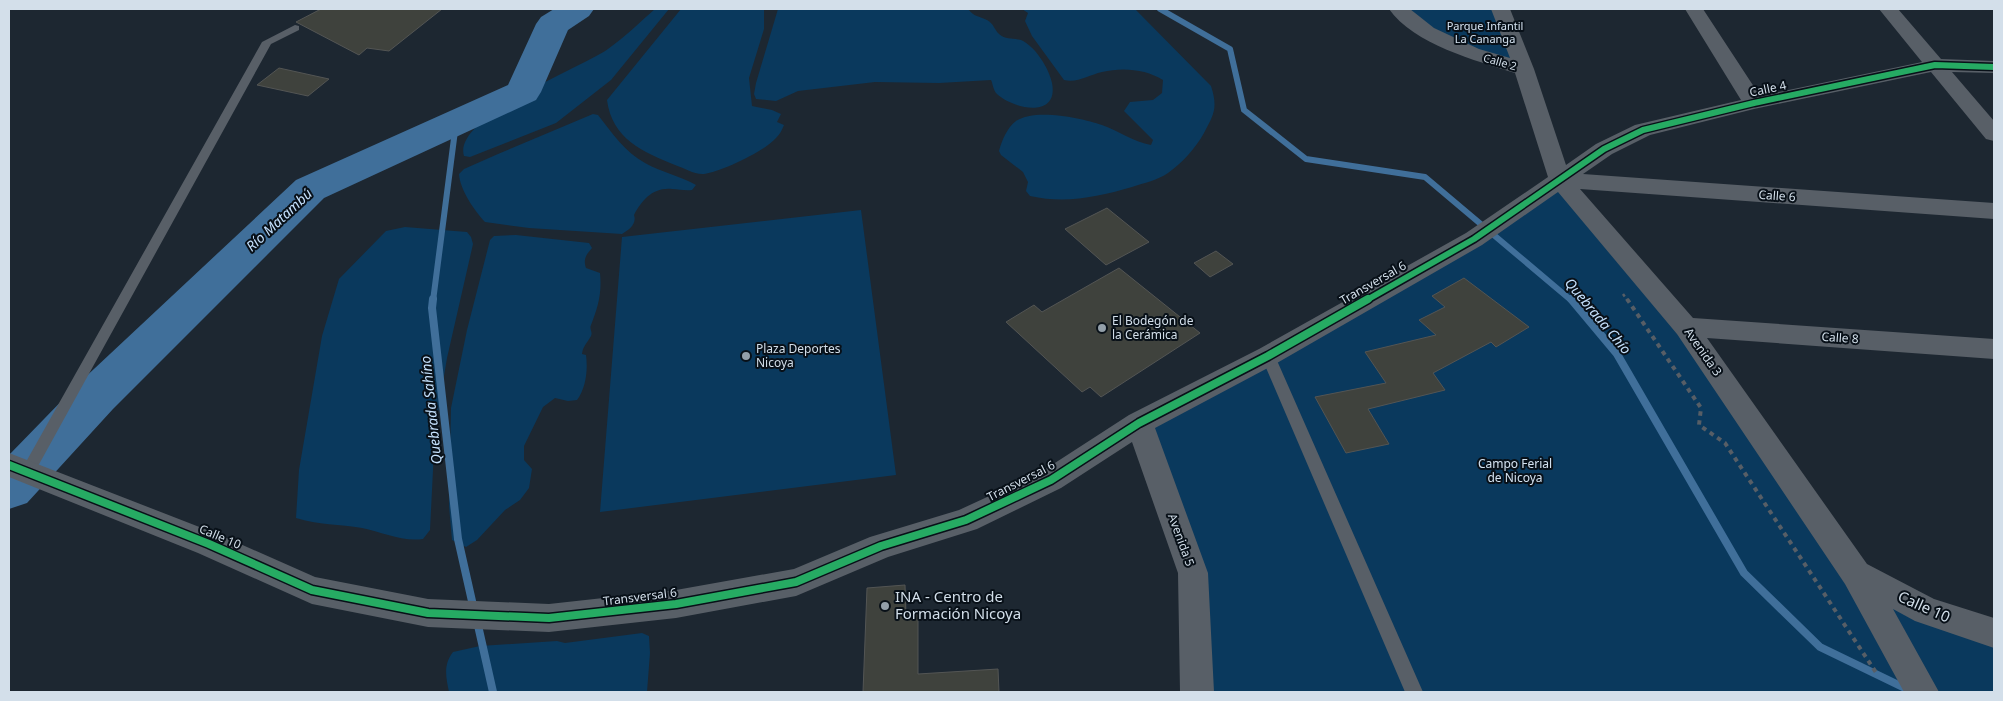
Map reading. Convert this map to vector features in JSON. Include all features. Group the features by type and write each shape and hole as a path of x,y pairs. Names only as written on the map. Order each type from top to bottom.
{"street":[{"name":"Calle 2","path":"1399,9 1426,32 1472,53 1524,69"},
{"name":"Avenida 3","path":"1501,9 1524,69 1560,180 1686,327 1856,574 1922,692"},
{"path":"1694,9 1754,103"},
{"path":"1888,9 1994,134"},
{"name":"Calle 4","path":"1560,180 1604,150 1643,130 1754,103 1935,65 1994,67"},
{"name":"Calle 6","path":"1560,180 1994,211"},
{"name":"Transversal 6","path":"428,614 549,618 676,604 796,582 881,546 966,520 1051,480 1139,423 1268,356 1474,239 1560,180"},
{"name":"Calle 8","path":"1686,327 1994,350"},
{"name":"Avenida 5","path":"1139,423 1193,574 1196,692"},
{"name":"Calle 10","path":"18,469 209,544 312,590 428,614"},
{"name":"Calle 10","path":"1856,574 1926,611 1994,633"}],"lane":[{"path":"18,469 268,42 295,28"},
{"path":"1268,356 1414,692"}],"path":[{"path":"1620,289 1701,408 1699,426 1724,443 1878,676"}],"green space":[{"path":"655,9 669,9 611,80 556,123 470,157 464,156 466,141 478,125 497,110 521,95 608,49"},
{"path":"681,9 764,9 764,29 749,78 752,106 781,114 777,122 784,125 781,132 770,143 753,155 704,174 693,172 663,160 631,142 615,125 607,100"},
{"path":"778,9 968,9 993,25 1002,36 1021,40 1031,47 1041,58 1048,71 1052,83 1052,94 1049,102 1042,106 1033,108 1023,107 1013,104 997,94 991,80 939,83 875,82 798,91 776,101 756,99 754,94 756,83"},
{"path":"1022,9 1135,9 1211,86 1214,111 1204,133 1192,150 1168,173 1132,187 1081,198 1056,199 1030,196 1026,191 1028,182 1023,172 1001,155 999,151 1005,134 1016,121 1035,115 1071,117 1102,125 1151,145 1153,140 1124,111 1130,102 1153,100 1162,93 1163,80 1149,73 1126,69 1102,72 1069,81 1064,80 1032,36 1025,21 1028,13"},
{"name":"Parque Infantil La Cananga","path":"1399,9 1501,9 1524,69 1427,32"},
{"path":"593,114 598,115 619,142 638,159 696,185 692,190 665,189 654,192 641,204 634,215 635,218 630,229 622,234 529,228 485,222 472,206 462,187 459,174 464,169"},
{"name":"Campo Ferial de Nicoya","path":"1560,180 1686,327 1856,574 1994,633 1994,692 1196,692 1193,573 1139,423"},
{"name":"Plaza Deportes Nicoya","path":"861,210 896,475 600,512 622,237"},
{"path":"405,227 467,232 473,244 447,358 435,430 430,530 423,539 415,540 362,528 312,522 296,518 299,470 322,336 339,279 386,231"},
{"path":"516,235 589,243 592,248 586,257 585,265 586,268 600,273 600,294 591,326 591,335 582,354 586,355 587,367 580,395 577,400 568,401 555,398 543,407 524,446 524,460 532,469 529,488 520,500 505,510 477,540 466,547 452,540 449,506 451,408 467,330 490,240 494,236"},
{"path":"642,633 649,636 650,653 647,692 449,692 446,676 447,666 453,652 480,646 557,641 565,643"}],"building":[{"path":"321,9 442,9 389,51 367,48 359,55 296,22"},
{"path":"279,68 329,79 308,96 257,85"},
{"path":"1107,208 1149,242 1106,265 1065,229"},
{"path":"1216,251 1233,264 1210,277 1194,263"},
{"name":"El Bodegón de la Cerámica","path":"1119,268 1200,333 1101,397 1090,387 1082,392 1006,322 1034,305 1042,312"},
{"path":"1464,278 1529,327 1496,347 1491,342 1433,373 1445,390 1368,409 1389,444 1346,453 1315,397 1386,383 1365,352 1436,335 1419,320 1445,307 1432,296"},
{"path":"905,585 906,615 918,614 918,674 998,669 999,692 863,692 867,588"}],"waterway":[{"name":"Río Matambú","path":"9,488 96,396 310,189 523,92 553,24 577,9"},
{"name":"Quebrada Chío","path":"1160,9 1230,49 1244,110 1306,159 1425,177 1572,301"},
{"name":"Quebrada Sahíno","path":"433,301 456,123"},
{"name":"Quebrada Sahíno","path":"433,299 432,308 458,539 474,610"},
{"name":"Quebrada Chío","path":"1571,299 1617,354 1744,573 1820,647 1913,692"},
{"name":"Quebrada Sahíno","path":"477,621 493,692"}],"cycle path":[{"path":"9,465 209,544 312,590 428,613 549,618 676,604 796,582 881,546 966,520 1051,480 1139,423 1268,356 1474,239 1604,149 1643,130 1754,103 1935,65 1994,67"}],"place":[{"name":"El Bodegón de la Cerámica","path":"1102,328"},
{"name":"Plaza Deportes Nicoya","path":"746,356"},
{"name":"INA - Centro de Formación Nicoya","path":"885,606"}]}
